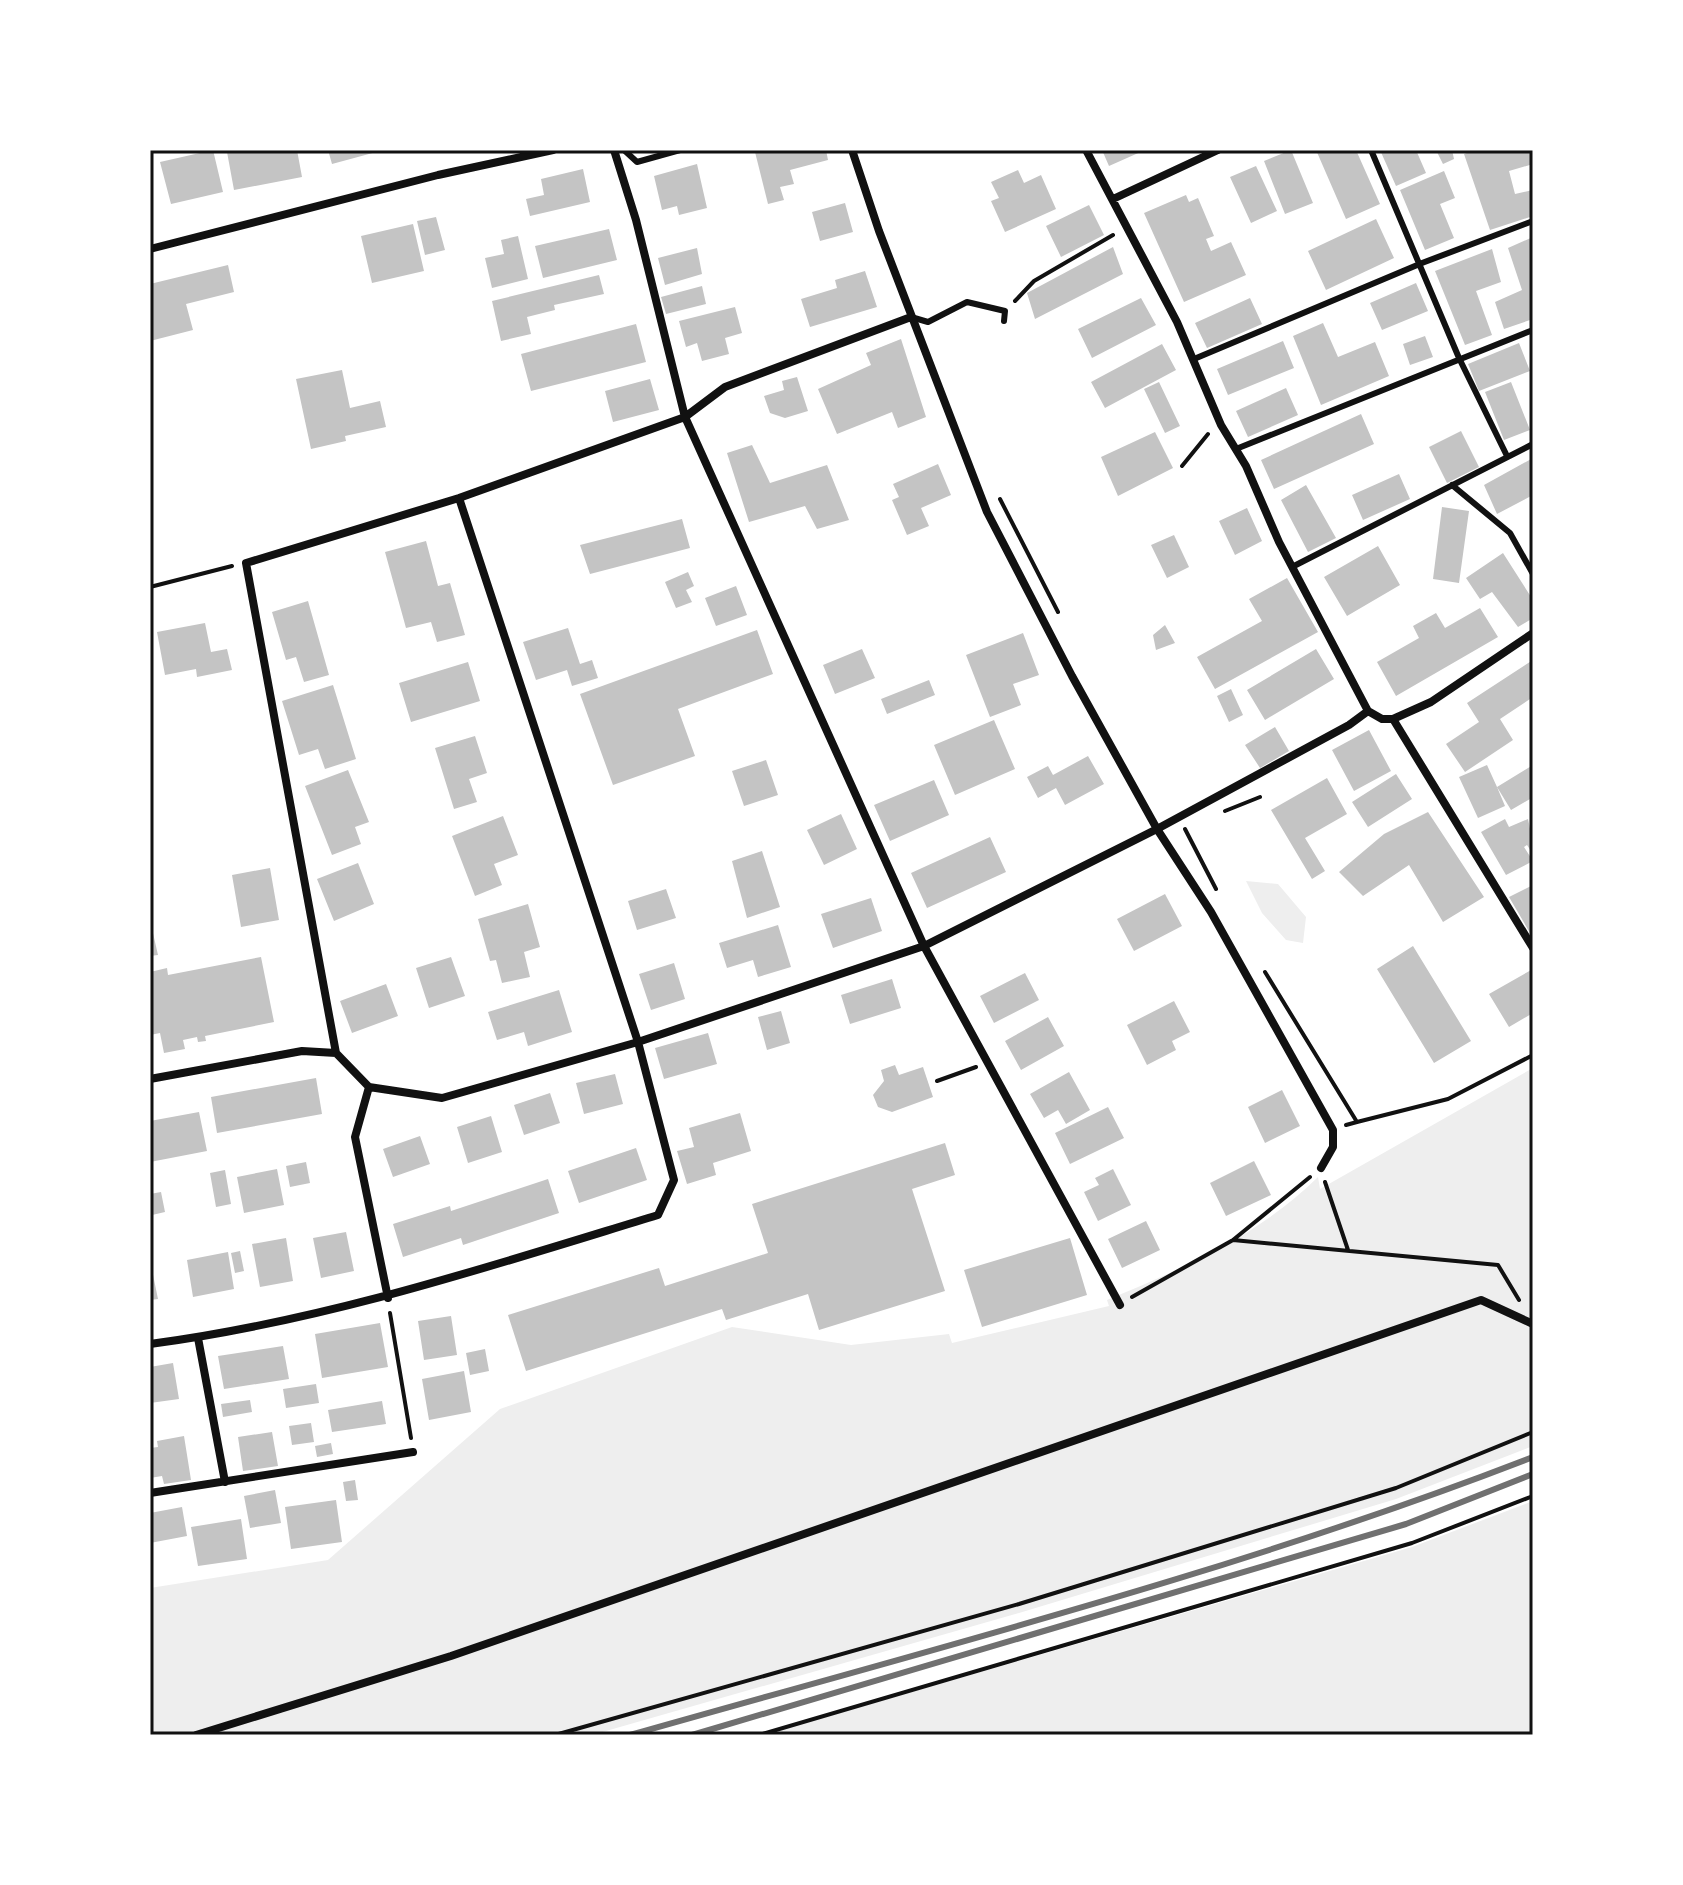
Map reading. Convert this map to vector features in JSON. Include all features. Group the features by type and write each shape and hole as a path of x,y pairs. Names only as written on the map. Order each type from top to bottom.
{"street":[{"path":"150,249 438,175 553,150"},
{"path":"614,150 636,220 685,417 924,946 1120,1305"},
{"path":"852,150 911,317 987,512 1072,676 1157,829 1211,912 1333,1130 1333,1147 1321,1168"},
{"path":"1086,150 1194,359 1221,425 1236,449 1292,567 1368,711 1382,719 1393,719 1431,702 1533,633"},
{"path":"1113,199 1218,150"},
{"path":"911,317 725,387 685,417 459,498 246,563 336,1053 369,1087 442,1098 638,1042 924,946 1157,829 1349,725 1368,711"},
{"path":"150,1344 198,1338 388,1298 658,1215 674,1180 638,1042 459,498"},
{"path":"1393,719 1533,948"},
{"path":"150,1079 302,1051 336,1053"},
{"path":"369,1087 355,1137 388,1298"},
{"path":"196,1735 451,1656 1481,1300 1533,1324"},
{"path":"198,1338 225,1482"},
{"path":"150,1493 413,1452"}],"lane":[{"path":"624,150 637,162 680,150"},
{"path":"1371,150 1422,263 1459,358 1507,456"},
{"path":"1194,359 1422,263 1533,221"},
{"path":"911,317 928,322 967,302 1005,311 1004,321"},
{"path":"1236,449 1533,330"},
{"path":"1292,567 1533,444"},
{"path":"1452,485 1510,533 1533,574"}],"path":[{"path":"1005,311 1034,281 1127,227"},
{"path":"1182,466 1206,435 1221,425"},
{"path":"999,496 1061,616"},
{"path":"150,587 246,563"},
{"path":"1222,813 1260,797"},
{"path":"1197,824 1184,829 1219,894"},
{"path":"1256,959 1357,1122"},
{"path":"1333,1130 1448,1099 1533,1055"},
{"path":"937,1081 988,1063"},
{"path":"1120,1305 1233,1240 1321,1168 1348,1251"},
{"path":"1233,1240 1498,1265 1526,1311"},
{"path":"388,1298 413,1452"},
{"path":"555,1735 1019,1604 1396,1488 1533,1432"},
{"path":"759,1735 1412,1543 1533,1496"}],"shaded area":[{"path":"1246,881 1278,884 1306,917 1303,943 1286,940 1262,913"},
{"path":"1533,1068 1533,1446 1396,1499 1019,1613 592,1735 150,1735 150,1588 328,1560 500,1409 732,1327 851,1345 949,1334 952,1343 1109,1306 1107,1300 1191,1263 1246,1233 1295,1198 1318,1177 1320,1189"},
{"path":"1533,1501 1533,1735 763,1735 1412,1547"}],"building":[{"path":"213,150 223,192 171,204 160,162"},
{"path":"297,150 302,177 234,190 227,152"},
{"path":"328,150 380,150 380,151 332,164"},
{"path":"826,150 828,160 790,170 794,184 780,187 784,200 768,204 755,152"},
{"path":"1102,150 1145,150 1109,166"},
{"path":"1291,150 1313,203 1285,214 1264,161"},
{"path":"1316,150 1356,150 1380,204 1346,219"},
{"path":"1380,150 1416,150 1426,173 1396,186"},
{"path":"1436,150 1452,150 1454,159 1443,164"},
{"path":"1475,150 1533,150 1533,164 1509,171 1515,194 1533,190 1533,216 1490,230 1464,154"},
{"path":"697,164 707,208 679,215 677,206 662,210 654,176"},
{"path":"1256,166 1277,211 1251,223 1230,177"},
{"path":"583,169 590,202 530,216 526,199 544,195 541,179"},
{"path":"1018,170 1024,183 1041,175 1056,209 1005,232 991,201 999,198 991,182"},
{"path":"1444,171 1455,198 1440,204 1454,238 1425,250 1400,190"},
{"path":"1186,195 1189,202 1198,198 1214,236 1206,239 1211,251 1231,242 1246,275 1184,302 1144,213"},
{"path":"845,203 853,232 820,241 812,212"},
{"path":"1089,205 1104,235 1061,257 1046,226"},
{"path":"436,217 445,250 425,255 417,221"},
{"path":"1376,219 1394,258 1326,290 1308,251"},
{"path":"413,224 424,271 372,283 361,236"},
{"path":"609,229 617,260 543,278 535,246"},
{"path":"518,236 528,279 492,288 485,258 504,254 501,240"},
{"path":"1533,237 1533,319 1504,329 1495,302 1522,290 1508,248"},
{"path":"1113,247 1123,274 1035,319 1027,293"},
{"path":"697,248 702,274 665,285 658,258"},
{"path":"1492,249 1501,282 1476,291 1492,335 1465,345 1435,271"},
{"path":"228,265 234,292 186,304 193,330 150,341 150,284"},
{"path":"865,271 877,307 810,327 801,299 837,288 835,280"},
{"path":"599,275 604,294 554,305 555,310 527,317 531,334 501,341 492,301"},
{"path":"1416,283 1428,311 1382,330 1370,303"},
{"path":"702,286 706,304 666,314 661,297"},
{"path":"1141,298 1156,325 1092,358 1078,329"},
{"path":"1250,298 1262,324 1207,348 1195,323"},
{"path":"735,307 742,333 725,338 729,354 702,361 697,343 686,347 679,321"},
{"path":"1323,323 1338,357 1375,342 1389,376 1321,405 1293,336"},
{"path":"636,324 646,362 531,391 521,354"},
{"path":"1425,336 1433,357 1410,365 1403,344"},
{"path":"901,339 926,417 898,428 892,412 837,434 818,389 871,365 866,353"},
{"path":"1283,341 1294,368 1228,395 1217,369"},
{"path":"1519,343 1530,371 1479,391 1468,364"},
{"path":"1162,344 1176,370 1105,408 1091,382"},
{"path":"342,370 350,408 380,401 386,427 345,436 346,441 311,449 296,379"},
{"path":"797,377 808,411 785,418 770,413 764,396 784,390 782,381"},
{"path":"650,379 659,410 613,422 605,391"},
{"path":"1159,382 1180,426 1165,433 1144,389"},
{"path":"1511,382 1530,430 1504,440 1485,392"},
{"path":"1286,388 1298,415 1248,437 1236,411"},
{"path":"1361,414 1374,444 1274,489 1261,460"},
{"path":"1461,431 1479,467 1447,483 1429,447"},
{"path":"1155,432 1173,468 1118,496 1101,457"},
{"path":"752,445 770,483 827,465 849,520 817,529 805,506 749,522 727,453"},
{"path":"1533,458 1533,495 1497,514 1484,485"},
{"path":"938,464 951,495 921,508 929,526 907,535 892,500 899,497 893,484"},
{"path":"1399,474 1410,499 1363,520 1352,495"},
{"path":"1306,485 1336,538 1308,552 1281,500"},
{"path":"1442,507 1469,511 1459,583 1433,579"},
{"path":"1247,508 1262,541 1235,555 1219,521"},
{"path":"682,519 690,548 590,574 580,545"},
{"path":"1174,535 1189,567 1167,578 1151,545"},
{"path":"426,541 438,586 450,583 465,635 437,642 431,622 406,628 385,552"},
{"path":"1378,546 1400,585 1347,616 1324,577"},
{"path":"1503,553 1533,600 1533,618 1518,627 1492,592 1480,599 1466,578"},
{"path":"688,572 694,586 686,590 692,602 676,608 665,582"},
{"path":"1287,578 1318,632 1215,689 1197,657 1262,621 1249,599"},
{"path":"736,586 747,615 716,626 705,598"},
{"path":"308,601 329,675 304,682 296,657 286,660 272,612"},
{"path":"1480,608 1498,637 1396,696 1377,662 1419,638 1413,626 1436,613 1445,628"},
{"path":"205,623 211,652 227,649 232,670 197,677 196,669 165,675 157,632"},
{"path":"1165,625 1175,643 1156,650 1153,635"},
{"path":"568,628 580,664 592,660 598,678 572,686 567,670 536,680 523,642"},
{"path":"757,630 773,674 678,709 695,756 613,785 580,694"},
{"path":"1023,633 1039,675 1013,684 1021,705 990,717 966,655"},
{"path":"862,649 875,678 835,694 823,665"},
{"path":"1316,649 1334,679 1265,720 1247,690"},
{"path":"1533,660 1533,697 1500,719 1513,740 1465,772 1446,744 1479,722 1467,703"},
{"path":"468,662 480,701 411,722 399,683"},
{"path":"929,680 935,695 887,714 881,699"},
{"path":"333,685 356,759 325,769 318,749 299,755 282,701"},
{"path":"1231,689 1243,715 1229,722 1217,696"},
{"path":"994,720 1015,769 955,795 934,745"},
{"path":"1275,727 1289,751 1260,768 1245,745"},
{"path":"1369,730 1391,771 1354,791 1332,750"},
{"path":"475,736 487,773 469,779 477,802 454,809 435,748"},
{"path":"1088,756 1104,784 1065,805 1056,788 1038,798 1027,777 1048,766 1053,775"},
{"path":"766,760 778,795 744,806 732,771"},
{"path":"1487,765 1505,806 1478,818 1459,777"},
{"path":"1533,765 1533,804 1530,799 1511,810 1497,787"},
{"path":"348,770 369,822 355,827 361,844 332,855 305,786"},
{"path":"1396,774 1412,799 1368,827 1352,802"},
{"path":"1327,778 1347,814 1305,838 1325,871 1312,879 1271,810"},
{"path":"934,780 949,815 890,841 874,805"},
{"path":"1428,812 1484,897 1443,922 1409,865 1363,896 1339,872 1384,834"},
{"path":"841,814 857,849 824,865 807,830"},
{"path":"503,816 518,855 494,864 502,885 475,896 452,836"},
{"path":"1505,819 1509,827 1528,819 1533,843 1533,854 1527,845 1524,847 1533,861 1506,875 1481,832"},
{"path":"990,837 1006,872 927,908 911,873"},
{"path":"762,851 780,907 747,918 732,861"},
{"path":"358,863 374,904 334,921 317,879"},
{"path":"270,868 279,920 241,927 232,875"},
{"path":"1533,885 1533,938 1509,897"},
{"path":"666,889 676,918 637,930 628,901"},
{"path":"1165,894 1182,926 1134,951 1117,919"},
{"path":"871,898 882,931 833,948 821,914"},
{"path":"528,904 540,947 524,952 530,977 502,983 496,960 490,961 478,919"},
{"path":"150,920 158,955 150,956"},
{"path":"778,925 791,967 758,977 753,960 727,968 719,943"},
{"path":"1413,946 1471,1041 1434,1063 1377,969"},
{"path":"261,957 274,1022 205,1036 206,1041 198,1042 197,1037 183,1040 185,1049 164,1053 160,1033 150,1035 150,972 167,968 168,975"},
{"path":"451,957 465,996 429,1008 416,968"},
{"path":"674,963 685,999 651,1010 639,974"},
{"path":"1533,969 1533,1013 1509,1027 1489,994"},
{"path":"1025,973 1039,1000 994,1023 980,996"},
{"path":"892,979 901,1008 850,1024 841,995"},
{"path":"386,984 398,1016 352,1033 340,1001"},
{"path":"559,990 572,1032 528,1046 524,1032 497,1040 488,1012"},
{"path":"1174,1001 1190,1032 1172,1041 1176,1050 1147,1065 1127,1025"},
{"path":"781,1011 790,1043 767,1050 758,1017"},
{"path":"1048,1017 1064,1046 1021,1070 1005,1041"},
{"path":"708,1033 717,1064 664,1079 655,1048"},
{"path":"895,1065 899,1075 923,1067 933,1097 892,1112 878,1107 873,1095 884,1081 881,1070"},
{"path":"1069,1072 1090,1110 1066,1124 1058,1110 1044,1118 1030,1094"},
{"path":"615,1074 623,1104 584,1114 576,1083"},
{"path":"316,1078 322,1114 217,1133 211,1097"},
{"path":"1282,1090 1300,1126 1265,1143 1248,1107"},
{"path":"550,1093 560,1123 524,1135 514,1105"},
{"path":"1108,1107 1124,1138 1070,1164 1055,1133"},
{"path":"199,1112 207,1151 150,1162 150,1121"},
{"path":"740,1113 751,1151 713,1163 716,1175 687,1184 677,1151 694,1147 689,1128"},
{"path":"491,1116 502,1152 468,1163 457,1127"},
{"path":"420,1136 430,1164 393,1177 383,1149"},
{"path":"945,1143 955,1175 912,1189 945,1291 819,1330 808,1294 726,1320 722,1309 526,1371 508,1315 659,1268 665,1286 768,1253 752,1204"},
{"path":"636,1148 647,1180 579,1203 568,1171"},
{"path":"1254,1161 1271,1195 1226,1216 1210,1183"},
{"path":"306,1162 310,1183 290,1187 286,1166"},
{"path":"277,1169 284,1205 244,1213 237,1177"},
{"path":"1113,1169 1131,1205 1098,1221 1084,1192 1099,1185 1095,1178"},
{"path":"225,1170 231,1204 216,1207 210,1173"},
{"path":"548,1179 559,1213 463,1245 461,1238 403,1257 393,1224 450,1206 451,1211"},
{"path":"161,1192 165,1212 152,1215 150,1194"},
{"path":"1146,1221 1160,1250 1122,1268 1108,1239"},
{"path":"346,1232 354,1271 321,1278 313,1238"},
{"path":"286,1238 293,1281 260,1287 252,1244"},
{"path":"1070,1238 1087,1295 982,1327 964,1270"},
{"path":"240,1251 244,1271 235,1273 231,1253"},
{"path":"228,1252 234,1289 193,1297 187,1260"},
{"path":"150,1260 158,1299 150,1300"},
{"path":"451,1316 457,1355 424,1360 418,1321"},
{"path":"380,1323 388,1367 322,1378 315,1334"},
{"path":"283,1346 289,1379 224,1389 218,1356"},
{"path":"485,1349 489,1371 470,1375 466,1353"},
{"path":"173,1363 179,1399 150,1403 150,1367"},
{"path":"464,1371 471,1412 429,1420 422,1379"},
{"path":"316,1384 319,1403 286,1408 283,1389"},
{"path":"250,1400 252,1412 223,1417 221,1404"},
{"path":"382,1401 386,1424 332,1432 328,1410"},
{"path":"311,1423 314,1442 292,1445 289,1426"},
{"path":"272,1432 278,1466 243,1471 238,1437"},
{"path":"184,1436 191,1480 164,1484 162,1476 150,1478 150,1448 158,1447 157,1441"},
{"path":"331,1443 333,1454 317,1457 315,1446"},
{"path":"355,1480 358,1500 346,1501 343,1482"},
{"path":"275,1490 281,1523 250,1528 244,1496"},
{"path":"336,1500 342,1542 291,1549 285,1507"},
{"path":"182,1507 187,1536 150,1543 150,1513"},
{"path":"241,1519 247,1559 198,1566 191,1527"}],"railway":[{"path":"630,1735 1198,1572 1422,1498 1533,1457"},
{"path":"692,1735 1406,1524 1533,1474"}]}
